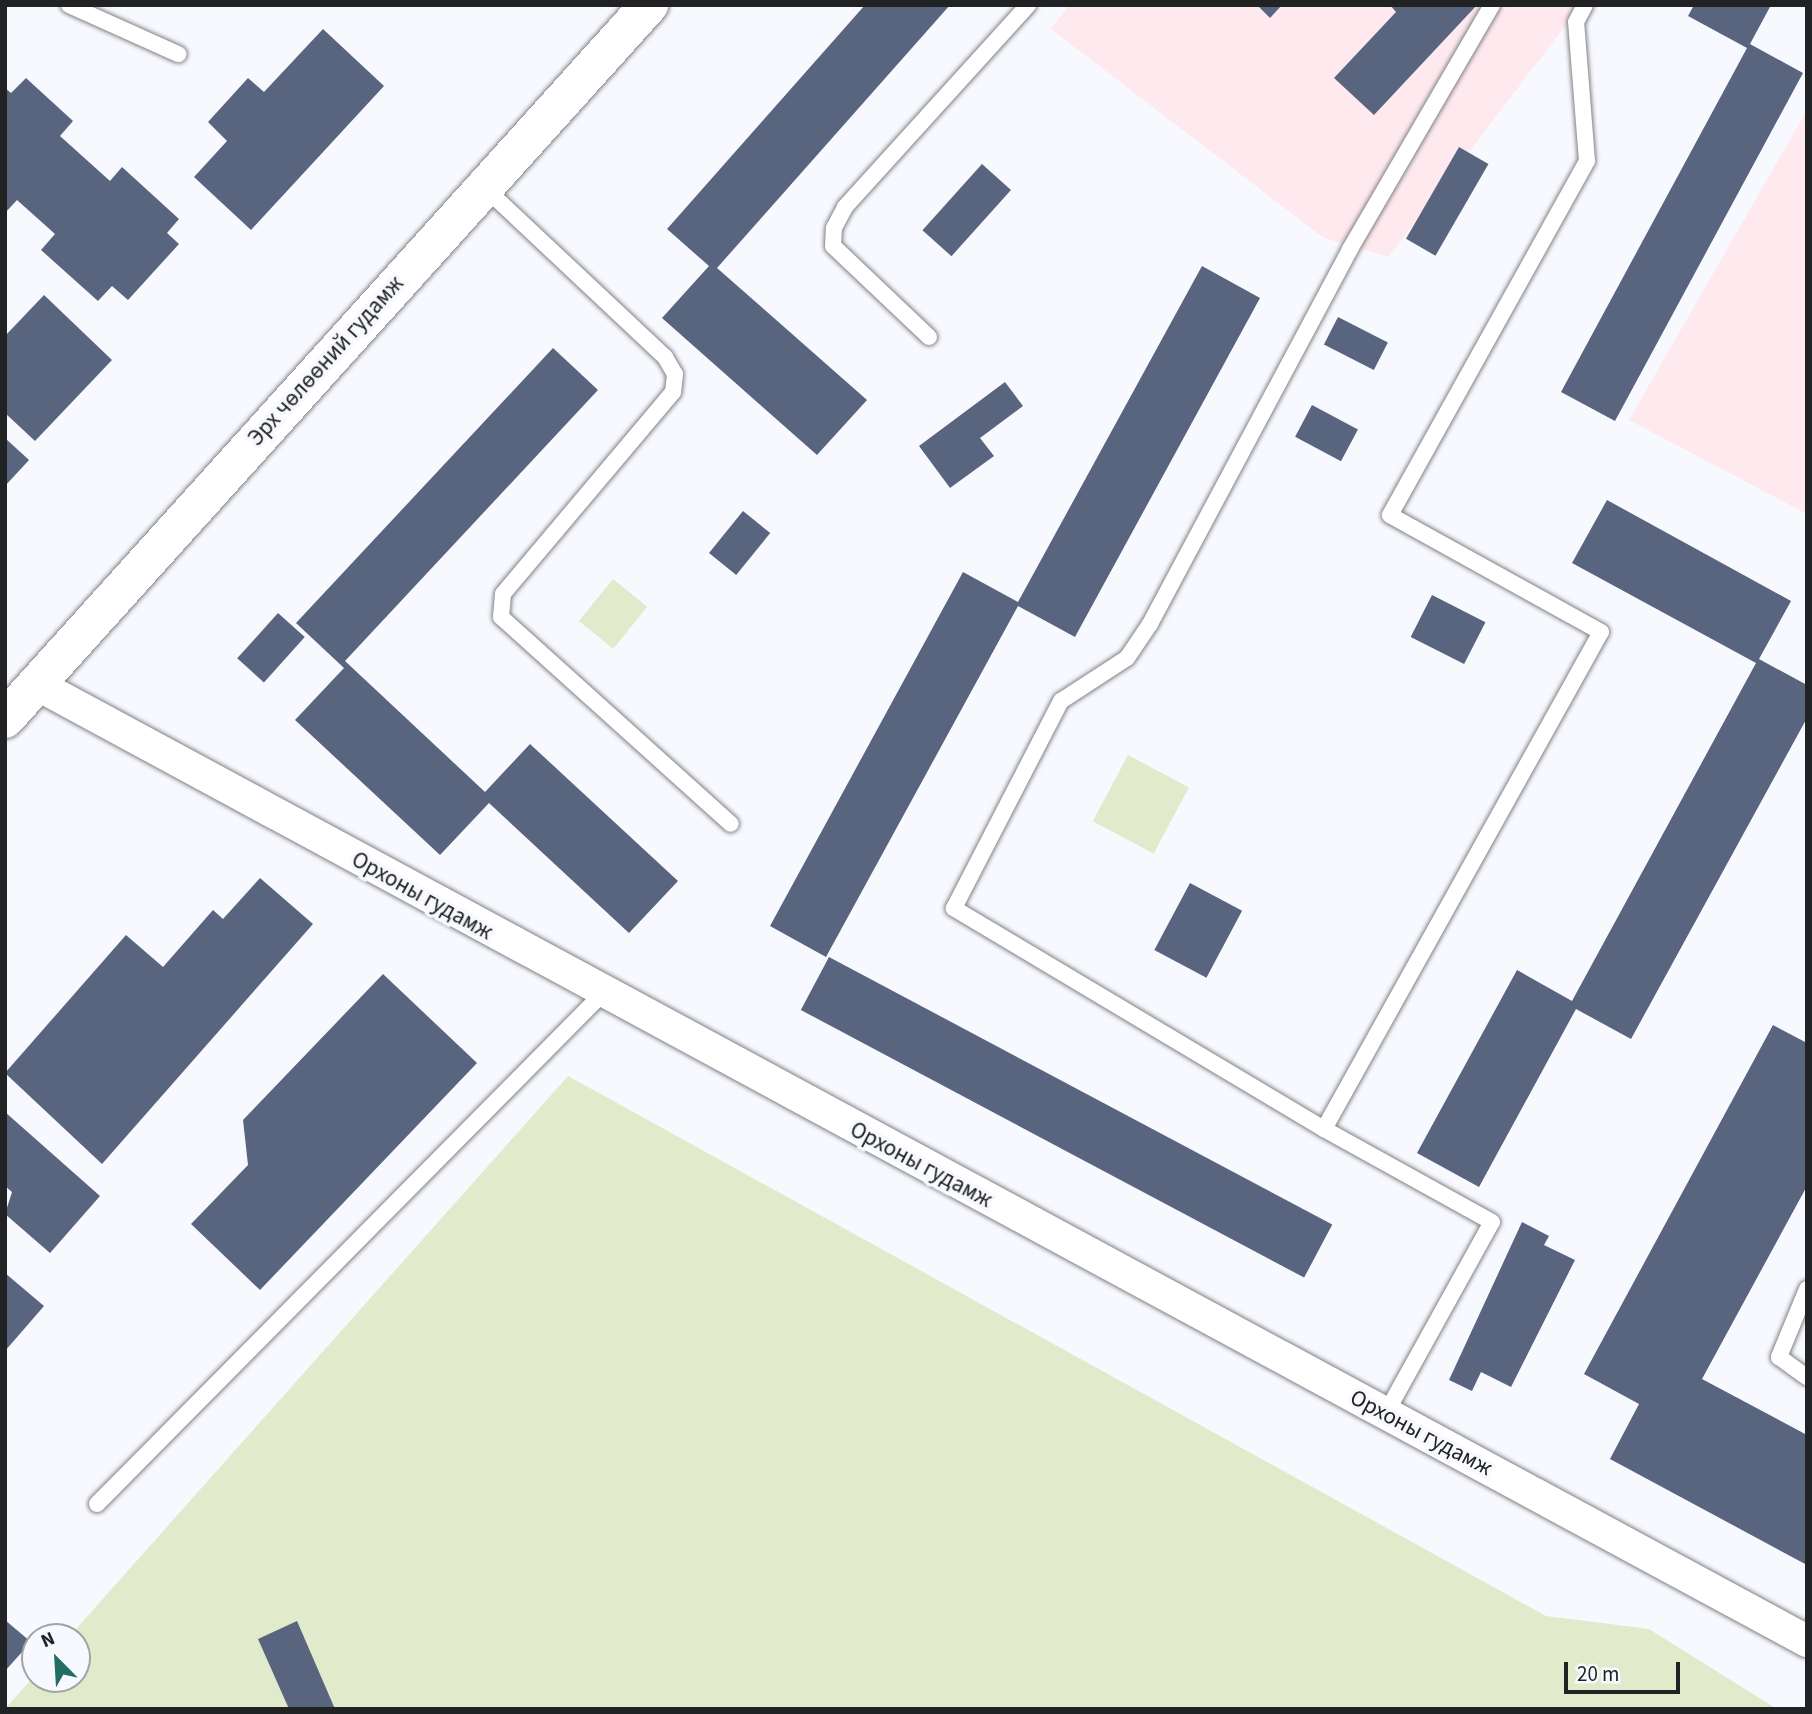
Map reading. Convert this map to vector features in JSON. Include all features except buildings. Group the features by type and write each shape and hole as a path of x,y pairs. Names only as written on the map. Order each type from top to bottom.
{"main road":[{"name":"Эрх чөлөөний гудамж","path":"5,719 649,5"}],"street":[{"name":"Орхоны гудамж","path":"37,685 602,994 1807,1641"}],"lane":[{"path":"69,5 178,54"},
{"path":"929,337 833,246 834,228 1028,5"},
{"path":"1386,1413 1492,1222 1324,1129 954,908 1061,701 1126,658 1150,624 1350,249 1492,5"},
{"path":"1324,1129 1601,632 1390,515 1587,161 1576,22 1585,5"},
{"path":"483,186 665,357 675,374 673,392 503,594 501,617 730,824"},
{"path":"97,1504 602,994"},
{"path":"1807,1289 1779,1357 1807,1377"}],"shaded area":[{"path":"1069,5 1581,5 1389,257 1324,238 1051,29"},
{"path":"1807,110 1807,514 1629,420"}],"green space":[{"path":"613,579 647,607 613,649 579,621"},
{"path":"1128,755 1189,787 1154,854 1093,821"},
{"path":"568,1076 1546,1616 1649,1629 1777,1709 5,1709 21,1691 21,1693 91,1693 91,1623 81,1623"}]}
